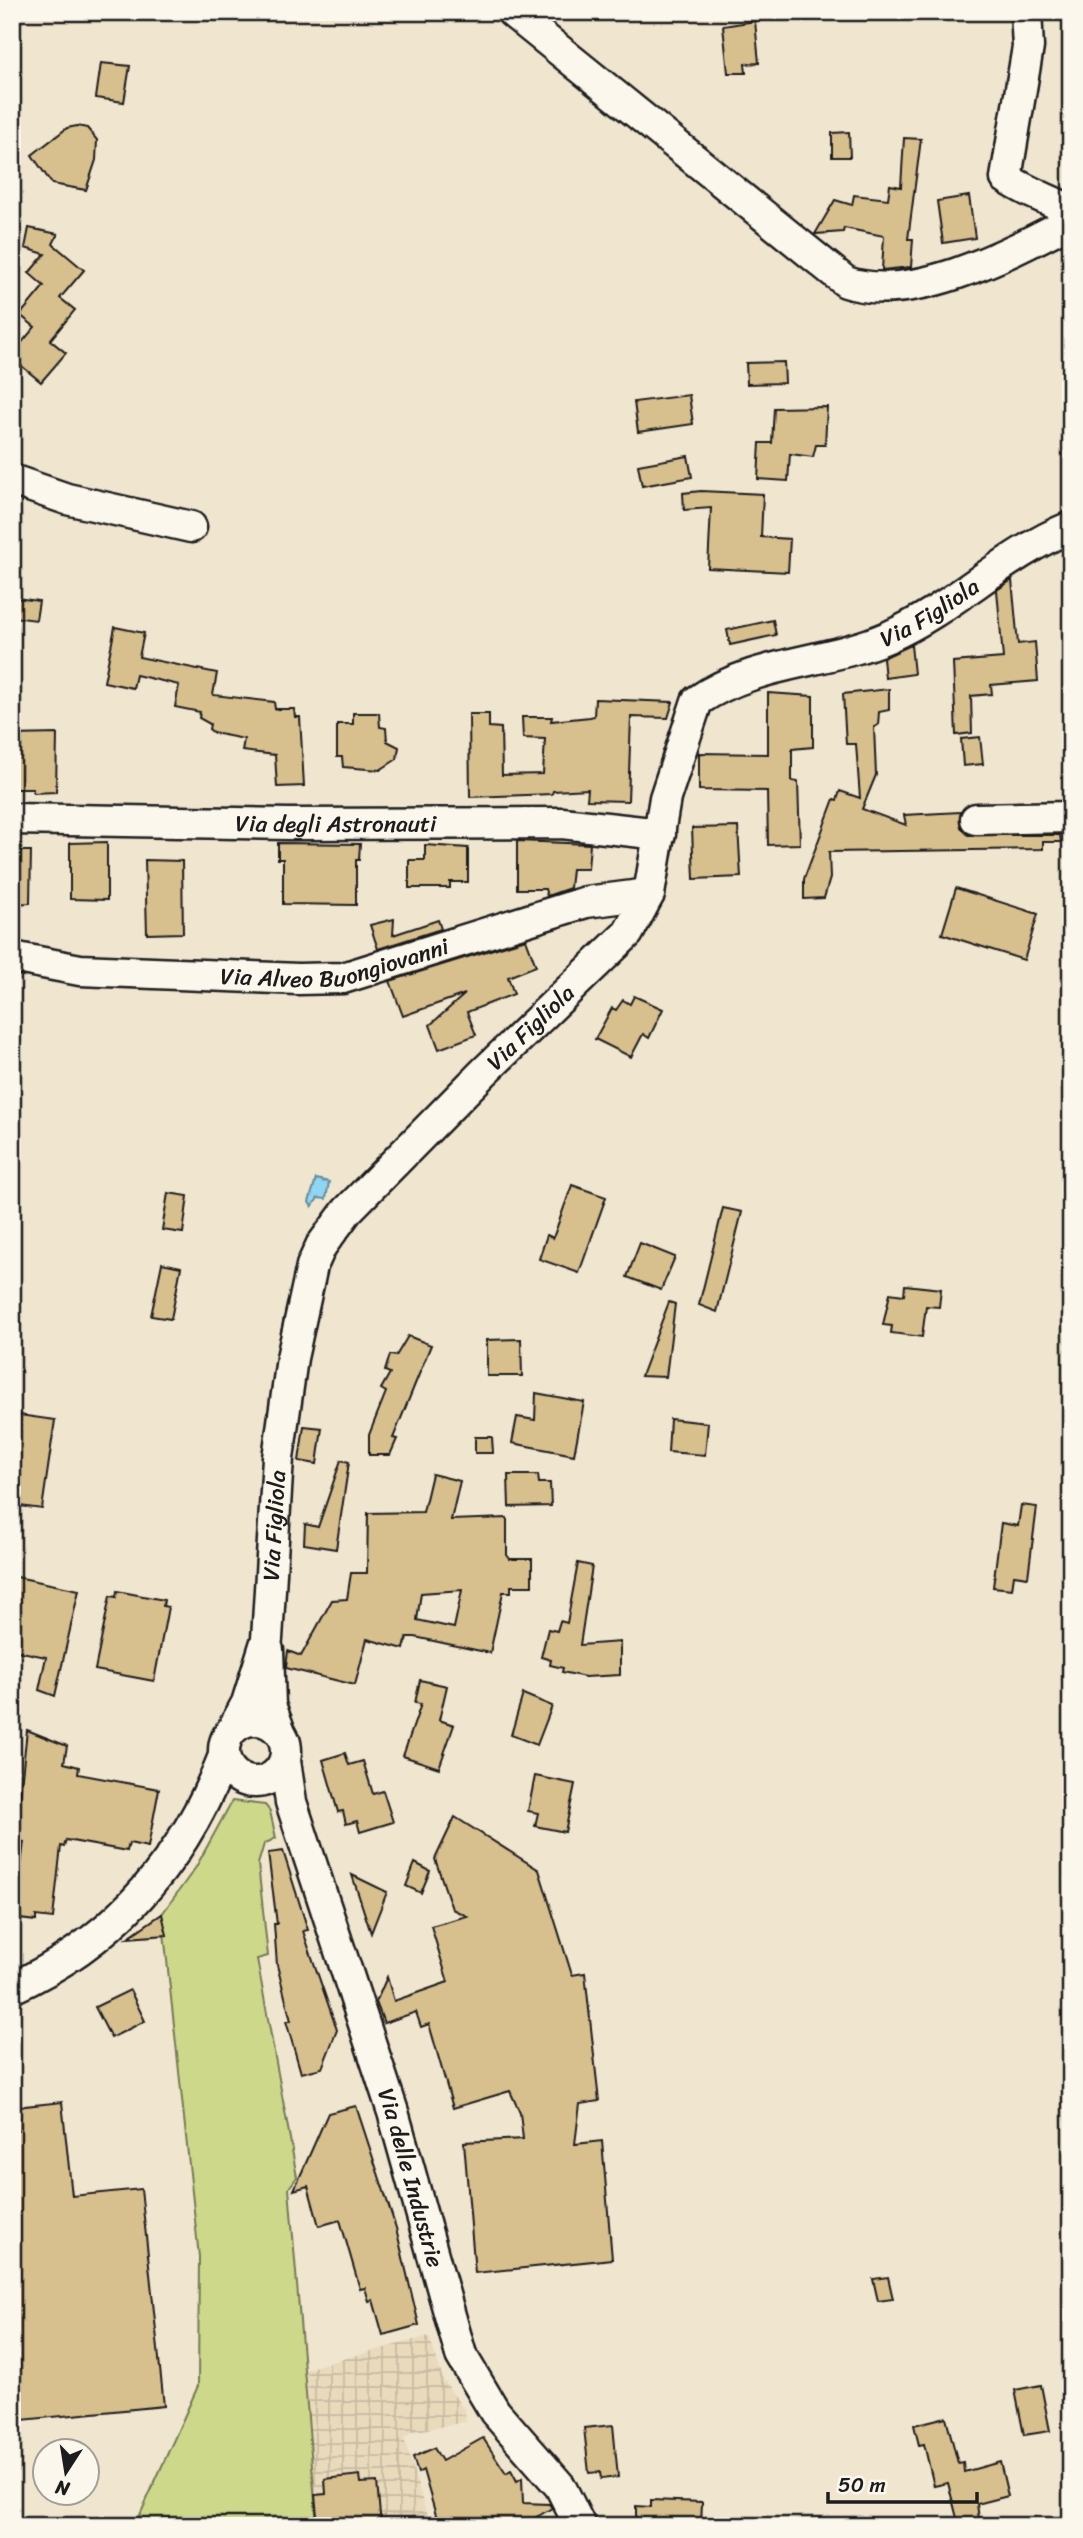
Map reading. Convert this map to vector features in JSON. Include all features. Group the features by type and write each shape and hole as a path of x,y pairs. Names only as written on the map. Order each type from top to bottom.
{"street":[{"path":"512,12 846,282 880,289 909,286 1013,250 1071,221"},
{"path":"1026,12 1028,47 1006,178 1023,190 1040,195 1071,211"},
{"path":"12,480 67,499 191,527"},
{"name":"Via Figliola","path":"234,1727 247,1703 267,1639 272,1519 284,1408 306,1287 321,1246 347,1211 483,1073 628,933 649,894 669,787 697,701 741,676 887,638 931,615 1010,558 1071,527"},
{"path":"976,818 1071,817"},
{"name":"Via degli Astronauti","path":"12,819 289,824 562,823 660,834"},
{"name":"Via Alveo Buongiovanni","path":"12,957 80,970 298,979 343,978 586,902 649,894"},
{"name":"Via delle Industrie","path":"267,1639 271,1705 268,1763 291,1802 393,2112 461,2355 495,2412 560,2486 580,2526"},
{"path":"12,1988 38,1976 91,1940 146,1892 175,1855 208,1797 224,1756 224,1745 234,1727 254,1719 265,1721 268,1763"},
{"path":"224,1756 228,1766 268,1763"},
{"path":"208,1797 268,1763"}],"shaded area":[{"path":"429,2336 443,2379 464,2410 466,2422 412,2432 404,2438 430,2526 317,2526 302,2370"}],"green space":[{"path":"232,1801 265,1805 270,1811 276,1838 264,1844 258,1864 268,1956 257,1959 297,2177 289,2188 317,2526 135,2526 198,2386 199,2257 162,1914 196,1867"}],"water":[{"path":"316,1179 329,1182 326,1199 318,1198 312,1207 309,1202"}],"building":[{"path":"755,21 759,63 745,64 746,73 728,73 723,26"},
{"path":"101,63 130,66 124,102 96,98"},
{"path":"67,128 87,128 97,140 96,160 86,190 52,184 32,155"},
{"path":"849,132 850,157 832,157 832,133"},
{"path":"904,138 921,139 908,239 913,239 911,267 882,270 884,236 844,228 843,232 815,234 835,200 852,205 854,195 888,199 890,185 901,187"},
{"path":"969,196 975,238 943,243 937,201"},
{"path":"29,228 58,234 53,244 84,270 60,298 75,310 50,340 66,353 41,382 12,358 12,354 35,327 20,315 44,286 29,273 45,254 25,248"},
{"path":"784,362 785,383 747,384 746,363"},
{"path":"689,395 693,424 638,432 634,402"},
{"path":"827,407 825,445 816,445 813,457 790,454 788,481 758,479 760,443 772,443 774,408"},
{"path":"688,456 692,477 642,486 638,465"},
{"path":"701,491 763,494 761,537 790,539 788,572 708,568 711,508 684,510 683,493"},
{"path":"1012,580 1018,644 1035,642 1038,681 991,685 992,694 971,696 972,733 956,735 953,662 1003,658 997,590"},
{"path":"16,598 39,601 36,620 13,617"},
{"path":"773,620 776,635 730,645 727,630"},
{"path":"115,627 144,633 139,657 217,673 213,695 274,702 275,709 294,709 295,717 300,717 304,786 277,787 275,755 242,751 244,739 214,733 209,729 210,724 199,718 200,712 175,707 179,685 136,675 133,688 104,682"},
{"path":"911,645 914,674 885,678 883,658"},
{"path":"889,689 889,710 879,712 878,725 874,727 876,775 862,809 906,825 904,815 960,812 961,827 968,835 1060,835 1061,842 1043,842 1043,849 829,852 830,878 824,898 804,899 804,879 834,799 837,800 840,791 860,798 856,744 846,744 843,694"},
{"path":"768,693 813,696 813,747 792,749 792,781 798,782 800,844 768,845 767,791 699,790 699,753 768,754"},
{"path":"595,699 673,702 668,718 631,717 628,801 587,800 588,789 553,791 552,794 470,797 469,714 489,714 489,727 501,728 502,775 543,774 545,739 523,738 522,717 552,717 551,721 590,717 594,716"},
{"path":"353,713 379,713 380,727 386,728 387,741 399,747 397,759 380,770 343,767 342,757 337,757 337,724 353,724"},
{"path":"57,734 56,792 33,793 33,789 12,789 12,735"},
{"path":"980,737 983,764 963,766 961,739"},
{"path":"738,827 741,877 694,879 692,828"},
{"path":"517,841 590,844 588,869 572,869 570,888 547,896 545,889 517,889"},
{"path":"107,842 107,900 70,899 70,843"},
{"path":"278,843 360,844 359,860 356,860 356,905 283,904 283,859 278,859"},
{"path":"425,845 468,848 468,882 450,882 450,888 409,888 409,860 425,860"},
{"path":"12,851 31,851 30,903 12,904"},
{"path":"145,860 182,861 183,933 147,934"},
{"path":"956,888 1038,914 1024,960 942,934"},
{"path":"394,919 393,935 438,920 441,929 378,949 370,925"},
{"path":"526,939 536,966 508,977 514,994 467,1012 476,1035 439,1049 430,1025 465,994 403,1016 390,981"},
{"path":"634,996 663,1009 649,1038 643,1034 631,1057 595,1039 612,1008 616,1010 623,1000 630,1004"},
{"path":"572,1185 606,1197 579,1273 539,1259 547,1235 553,1238"},
{"path":"168,1193 188,1196 183,1233 162,1230"},
{"path":"723,1208 742,1212 717,1312 699,1305"},
{"path":"640,1243 675,1257 661,1290 627,1277"},
{"path":"162,1263 181,1267 171,1319 151,1316"},
{"path":"905,1285 941,1289 939,1307 926,1306 922,1337 891,1333 892,1326 883,1325 890,1293 904,1295"},
{"path":"669,1302 675,1304 666,1377 641,1376"},
{"path":"408,1336 431,1345 393,1438 397,1439 390,1455 369,1455 369,1435 386,1392 381,1389 390,1373 385,1371 390,1355 396,1356"},
{"path":"521,1339 522,1376 487,1376 487,1340"},
{"path":"536,1393 584,1402 574,1455 512,1443 517,1417 535,1420"},
{"path":"12,1414 55,1420 42,1509 12,1505"},
{"path":"670,1419 708,1423 705,1455 668,1452"},
{"path":"304,1426 322,1428 317,1464 299,1461"},
{"path":"475,1437 492,1437 493,1453 475,1453"},
{"path":"341,1460 349,1462 336,1549 304,1544 305,1524 318,1527"},
{"path":"432,1474 460,1481 451,1520 507,1518 507,1555 510,1559 532,1559 532,1586 511,1586 511,1592 503,1592 490,1653 415,1637 407,1637 404,1649 367,1639 355,1685 286,1668 288,1651 301,1656 332,1600 347,1599 351,1573 367,1573 368,1513 423,1512","holes":["462,1590 454,1628 417,1620 421,1593"]},
{"path":"508,1475 538,1475 539,1483 550,1483 551,1506 509,1507"},
{"path":"1021,1505 1037,1507 1028,1577 1014,1575 1012,1589 993,1587 1001,1523 1018,1526"},
{"path":"578,1563 592,1566 580,1645 620,1642 620,1675 585,1677 562,1672 563,1668 550,1665 551,1660 541,1657 548,1629 557,1631 560,1621 567,1623"},
{"path":"12,1576 79,1590 55,1696 39,1690 46,1657 12,1650"},
{"path":"117,1591 164,1600 163,1606 168,1607 154,1681 95,1670 110,1596 116,1597"},
{"path":"420,1680 447,1686 439,1720 454,1725 439,1768 403,1756 421,1704 415,1703"},
{"path":"523,1694 552,1706 537,1745 511,1735"},
{"path":"27,1730 67,1746 64,1763 79,1767 78,1774 159,1789 148,1847 129,1843 127,1851 66,1840 64,1847 61,1846 53,1918 36,1916 36,1921 12,1918 12,1885 19,1880 24,1842 15,1841"},
{"path":"345,1753 349,1765 363,1761 373,1794 383,1791 393,1822 360,1832 357,1821 346,1824 343,1811 338,1812 323,1760"},
{"path":"535,1776 575,1784 565,1832 535,1826 538,1813 528,1811"},
{"path":"455,1817 539,1870 572,1975 585,1973 599,2101 580,2104 575,2144 602,2141 612,2259 475,2273 464,2142 523,2139 520,2113 510,2091 453,2108 429,2024 421,2027 416,2012 384,2023 376,2002 387,1977 394,2001 448,1982 431,1926 467,1916 452,1909 435,1859"},
{"path":"283,1851 308,1930 303,1931 337,2030 322,2068 301,2073 286,2021 291,2021 277,1965 274,1924 277,1924 268,1853"},
{"path":"415,1863 430,1871 421,1893 406,1886"},
{"path":"352,1875 387,1892 371,1933"},
{"path":"162,1914 167,1935 127,1938"},
{"path":"130,1990 145,2021 111,2038 95,2007"},
{"path":"62,2102 72,2196 141,2189 164,2406 12,2421 12,2130 18,2130 16,2107"},
{"path":"356,2106 396,2228 419,2325 383,2335 373,2300 369,2301 365,2288 360,2289 340,2220 319,2226 308,2186 294,2190 328,2113"},
{"path":"888,2277 893,2299 878,2301 873,2279"},
{"path":"1041,2385 1050,2431 1024,2435 1015,2390"},
{"path":"946,2417 958,2463 963,2462 964,2472 1000,2462 1008,2496 977,2504 980,2526 959,2526 948,2483 934,2486 924,2444 919,2445 914,2425"},
{"path":"613,2425 618,2477 601,2479 600,2472 589,2473 584,2428"},
{"path":"483,2438 506,2473 511,2470 517,2481 522,2478 523,2503 549,2504 552,2508 521,2526 479,2526 476,2520 455,2526 439,2526 423,2470 418,2473 413,2457 434,2448 442,2461"},
{"path":"360,2475 361,2483 377,2482 381,2526 318,2526 315,2495 326,2494 325,2479"},
{"path":"651,2500 702,2502 701,2526 636,2525 636,2506 651,2507"}]}
